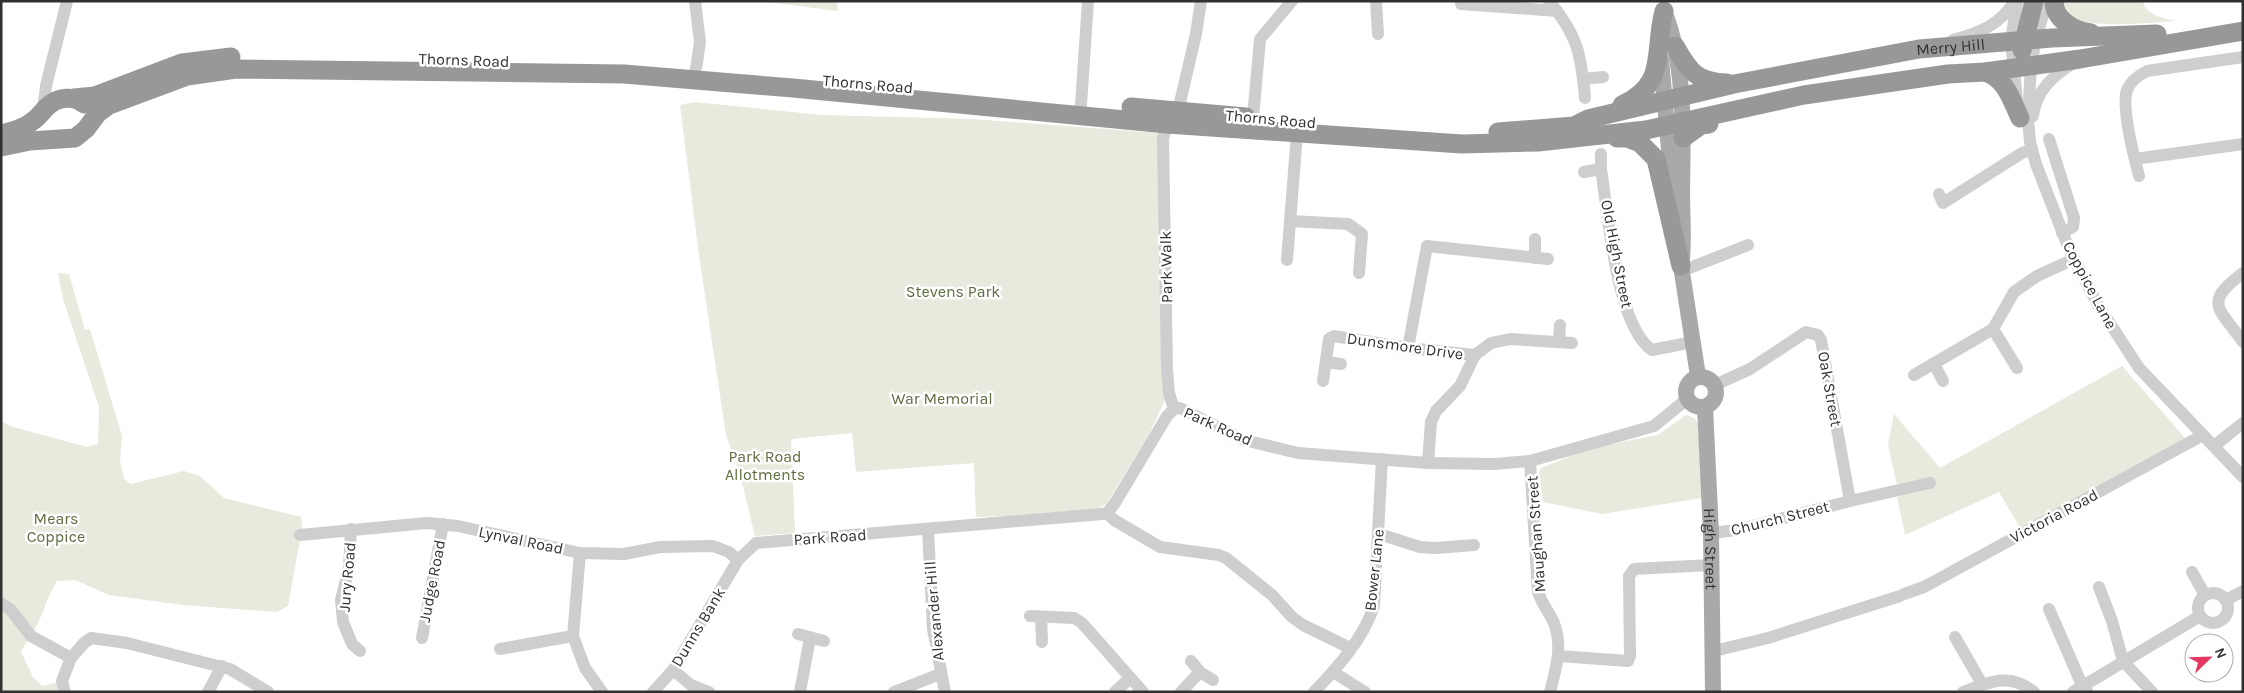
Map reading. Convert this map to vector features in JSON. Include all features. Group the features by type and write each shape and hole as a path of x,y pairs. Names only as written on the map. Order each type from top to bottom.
{"highway":[{"path":"2022,52 2034,1"},
{"path":"2054,1 2054,7 2062,20 2080,32 2121,35"},
{"path":"1584,127 1647,89 1656,68 1658,32 1664,6"},
{"name":"Merry Hill","path":"1799,96 1948,74 1985,72 2022,52 2121,35 2144,36 2243,21"},
{"name":"Merry Hill","path":"1675,116 1734,84 1919,50 2022,52 2080,59 2156,44 2243,31"},
{"path":"1875,57 1902,60 2156,44"},
{"path":"1675,46 1687,68 1697,76 1711,82 1734,84"},
{"name":"Thorns Road","path":"72,98 95,96 182,63 237,56 585,62 696,69 1081,105 1297,134 1503,145 1584,127"},
{"name":"Thorns Road","path":"89,124 109,105 187,76 236,68 624,74 1173,118 1253,118 1452,134 1584,127 1675,116"},
{"path":"1985,72 1995,75 2003,84 2020,118"},
{"path":"1675,116 1791,91 1799,96"},
{"path":"1675,116 1701,125 1780,106 1799,96"},
{"path":"1,134 26,126 56,101 72,98 86,105 89,112 89,124 75,138 30,141 1,147"},
{"path":"43,111 42,120 46,130 55,138 61,140"},
{"path":"1584,127 1640,143 1656,159 1681,268"}],"main road":[{"path":"1664,6 1675,46 1675,116 1684,234 1681,268 1698,376"},
{"path":"1664,6 1661,68 1675,116"},
{"path":"1698,376 1708,378 1715,385"},
{"path":"1698,376 1687,385 1687,399 1696,406 1705,407"},
{"name":"High Street","path":"1713,692 1714,651 1711,533 1705,407 1714,399 1716,394 1715,385"}],"street":[{"path":"43,111 46,86 67,1"},
{"path":"695,1 700,42 696,69"},
{"path":"1081,105 1088,1"},
{"name":"Park Walk","path":"1174,409 1169,393 1167,369 1163,139 1173,118 1196,34 1200,1"},
{"path":"1253,118 1260,38 1292,1"},
{"path":"1376,1 1378,34"},
{"path":"1549,1 1570,29 1574,39 1581,59 1585,98"},
{"path":"1919,50 1982,30 2005,16 2016,1"},
{"path":"2016,1 2022,52 2020,118 2031,145"},
{"path":"2022,52 2047,1"},
{"path":"1461,4 1557,11"},
{"name":"Coppice Lane","path":"2022,52 2031,145 2062,233 2074,259 2098,305 2139,368 2243,477"},
{"path":"2138,176 2126,115 2127,90 2139,75 2161,69 2243,57"},
{"path":"1938,194 1943,203 2022,153 2031,145 2034,108 2040,92 2052,78 2080,59"},
{"path":"50,70 56,86 72,98"},
{"path":"1583,80 1603,77"},
{"path":"1287,260 1297,134"},
{"path":"2049,139 2075,224 2062,233"},
{"path":"2135,159 2243,144"},
{"name":"Old High Street","path":"1600,154 1620,288 1628,313 1637,332 1644,343 1652,350 1693,342"},
{"path":"1584,172 1601,170"},
{"path":"1290,221 1348,224 1362,234 1359,273"},
{"path":"1408,348 1422,245 1541,258 1535,238"},
{"path":"1681,268 1748,245"},
{"path":"1914,375 1993,329 2014,292 2037,276 2074,259"},
{"path":"2243,273 2226,285 2219,294 2217,301 2221,312 2243,342"},
{"path":"1428,463 1431,422 1436,411 1460,386 1475,355 1491,343 1510,339 1566,342 1560,326"},
{"path":"1993,329 2016,368"},
{"name":"Oak Street","path":"1715,385 1750,369 1806,332 1818,335 1821,340 1850,501"},
{"name":"Dunsmore Drive","path":"1323,381 1329,340 1334,336 1408,348 1475,355"},
{"name":"Dunsmore Drive","path":"1326,362 1341,364"},
{"path":"1934,364 1943,380"},
{"name":"Park Road","path":"738,560 756,543 1107,513 1115,503 1167,416 1174,409 1180,408 1244,440 1298,453 1428,463 1495,464 1530,461 1654,426 1687,399"},
{"path":"2214,446 2243,423"},
{"name":"Victoria Road","path":"1714,651 1768,638 1924,587 2203,435"},
{"name":"Bower Lane","path":"1314,692 1333,672 1368,624 1374,606 1382,459"},
{"name":"Maughan Street","path":"1530,461 1538,592 1542,605 1554,625 1559,642 1559,656 1550,692"},
{"name":"Church Street","path":"1711,533 1737,530 1930,483"},
{"path":"1107,513 1160,547 1219,555 1226,558 1272,595 1303,625 1350,648"},
{"name":"Lynval Road","path":"300,535 427,523 443,524 580,552 624,554 660,547 713,546 729,552 738,560"},
{"name":"Judge Road","path":"422,638 443,524"},
{"name":"Jury Road","path":"350,529 349,568 342,600 343,622 352,644 360,650"},
{"name":"Alexander Hill","path":"928,529 933,629 940,674 945,692"},
{"path":"1379,534 1420,546 1436,548 1474,545"},
{"path":"580,552 573,636 585,668 602,692"},
{"name":"Dunns Bank","path":"653,692 674,670 738,560"},
{"path":"1559,656 1628,660 1630,656 1629,576 1634,569 1711,565"},
{"path":"2192,572 2205,595"},
{"path":"2099,588 2112,621 2123,661 2152,692"},
{"path":"2226,600 2243,592"},
{"path":"2217,593 2226,600 2228,614 2218,623 2211,623 2200,616 2198,604 2205,595 2217,593"},
{"path":"1,603 12,610 31,636 71,658"},
{"path":"2049,609 2081,690 2123,661 2200,616"},
{"path":"1042,642 1036,617 1074,618 1082,623 1143,692"},
{"path":"500,650 573,636"},
{"path":"800,692 804,636 824,641"},
{"path":"1955,637 1982,684"},
{"path":"65,692 62,681 71,658 91,638 127,643 222,666 268,692"},
{"path":"1191,660 1200,672 1214,680"},
{"path":"208,692 222,666"},
{"path":"674,670 691,685 710,692"},
{"path":"1181,692 1200,672"},
{"path":"1333,672 1365,692"},
{"path":"894,692 940,674"},
{"path":"1115,692 1130,678"},
{"path":"1963,692 1996,680 2019,681 2034,692"}],"green space":[{"path":"837,1 838,11 768,2"},
{"path":"2062,1 2143,1 2151,13 2174,21 2124,24 2085,22 2072,16"},
{"name":"Stevens Park","path":"694,102 822,115 972,119 1160,133 1166,398 1149,434 1107,503 1098,509 976,517 974,463 856,472 852,433 791,439 795,533 755,536 740,474 726,435 698,248 680,105"},
{"name":"Mears Coppice","path":"58,273 69,274 85,330 90,329 122,436 120,462 124,479 131,484 184,471 200,476 224,498 301,517 302,528 288,606 277,612 183,605 109,595 75,580 57,581 37,625 21,652 33,677 42,686 58,682 60,692 1,692 1,421 13,427 87,447 98,444 99,407 63,299"},
{"path":"2122,366 2185,438 2020,528 1999,492 1905,535 1897,497 1927,489 1897,485 1888,445 1894,414 1940,468"},
{"path":"1686,415 1694,418 1698,423 1702,498 1602,514 1543,502 1539,473 1541,468 1590,448 1658,435"}],"park label":[{"name":"War Memorial","path":"942,398"},
{"name":"Park Road Allotments","path":"765,465"}]}
